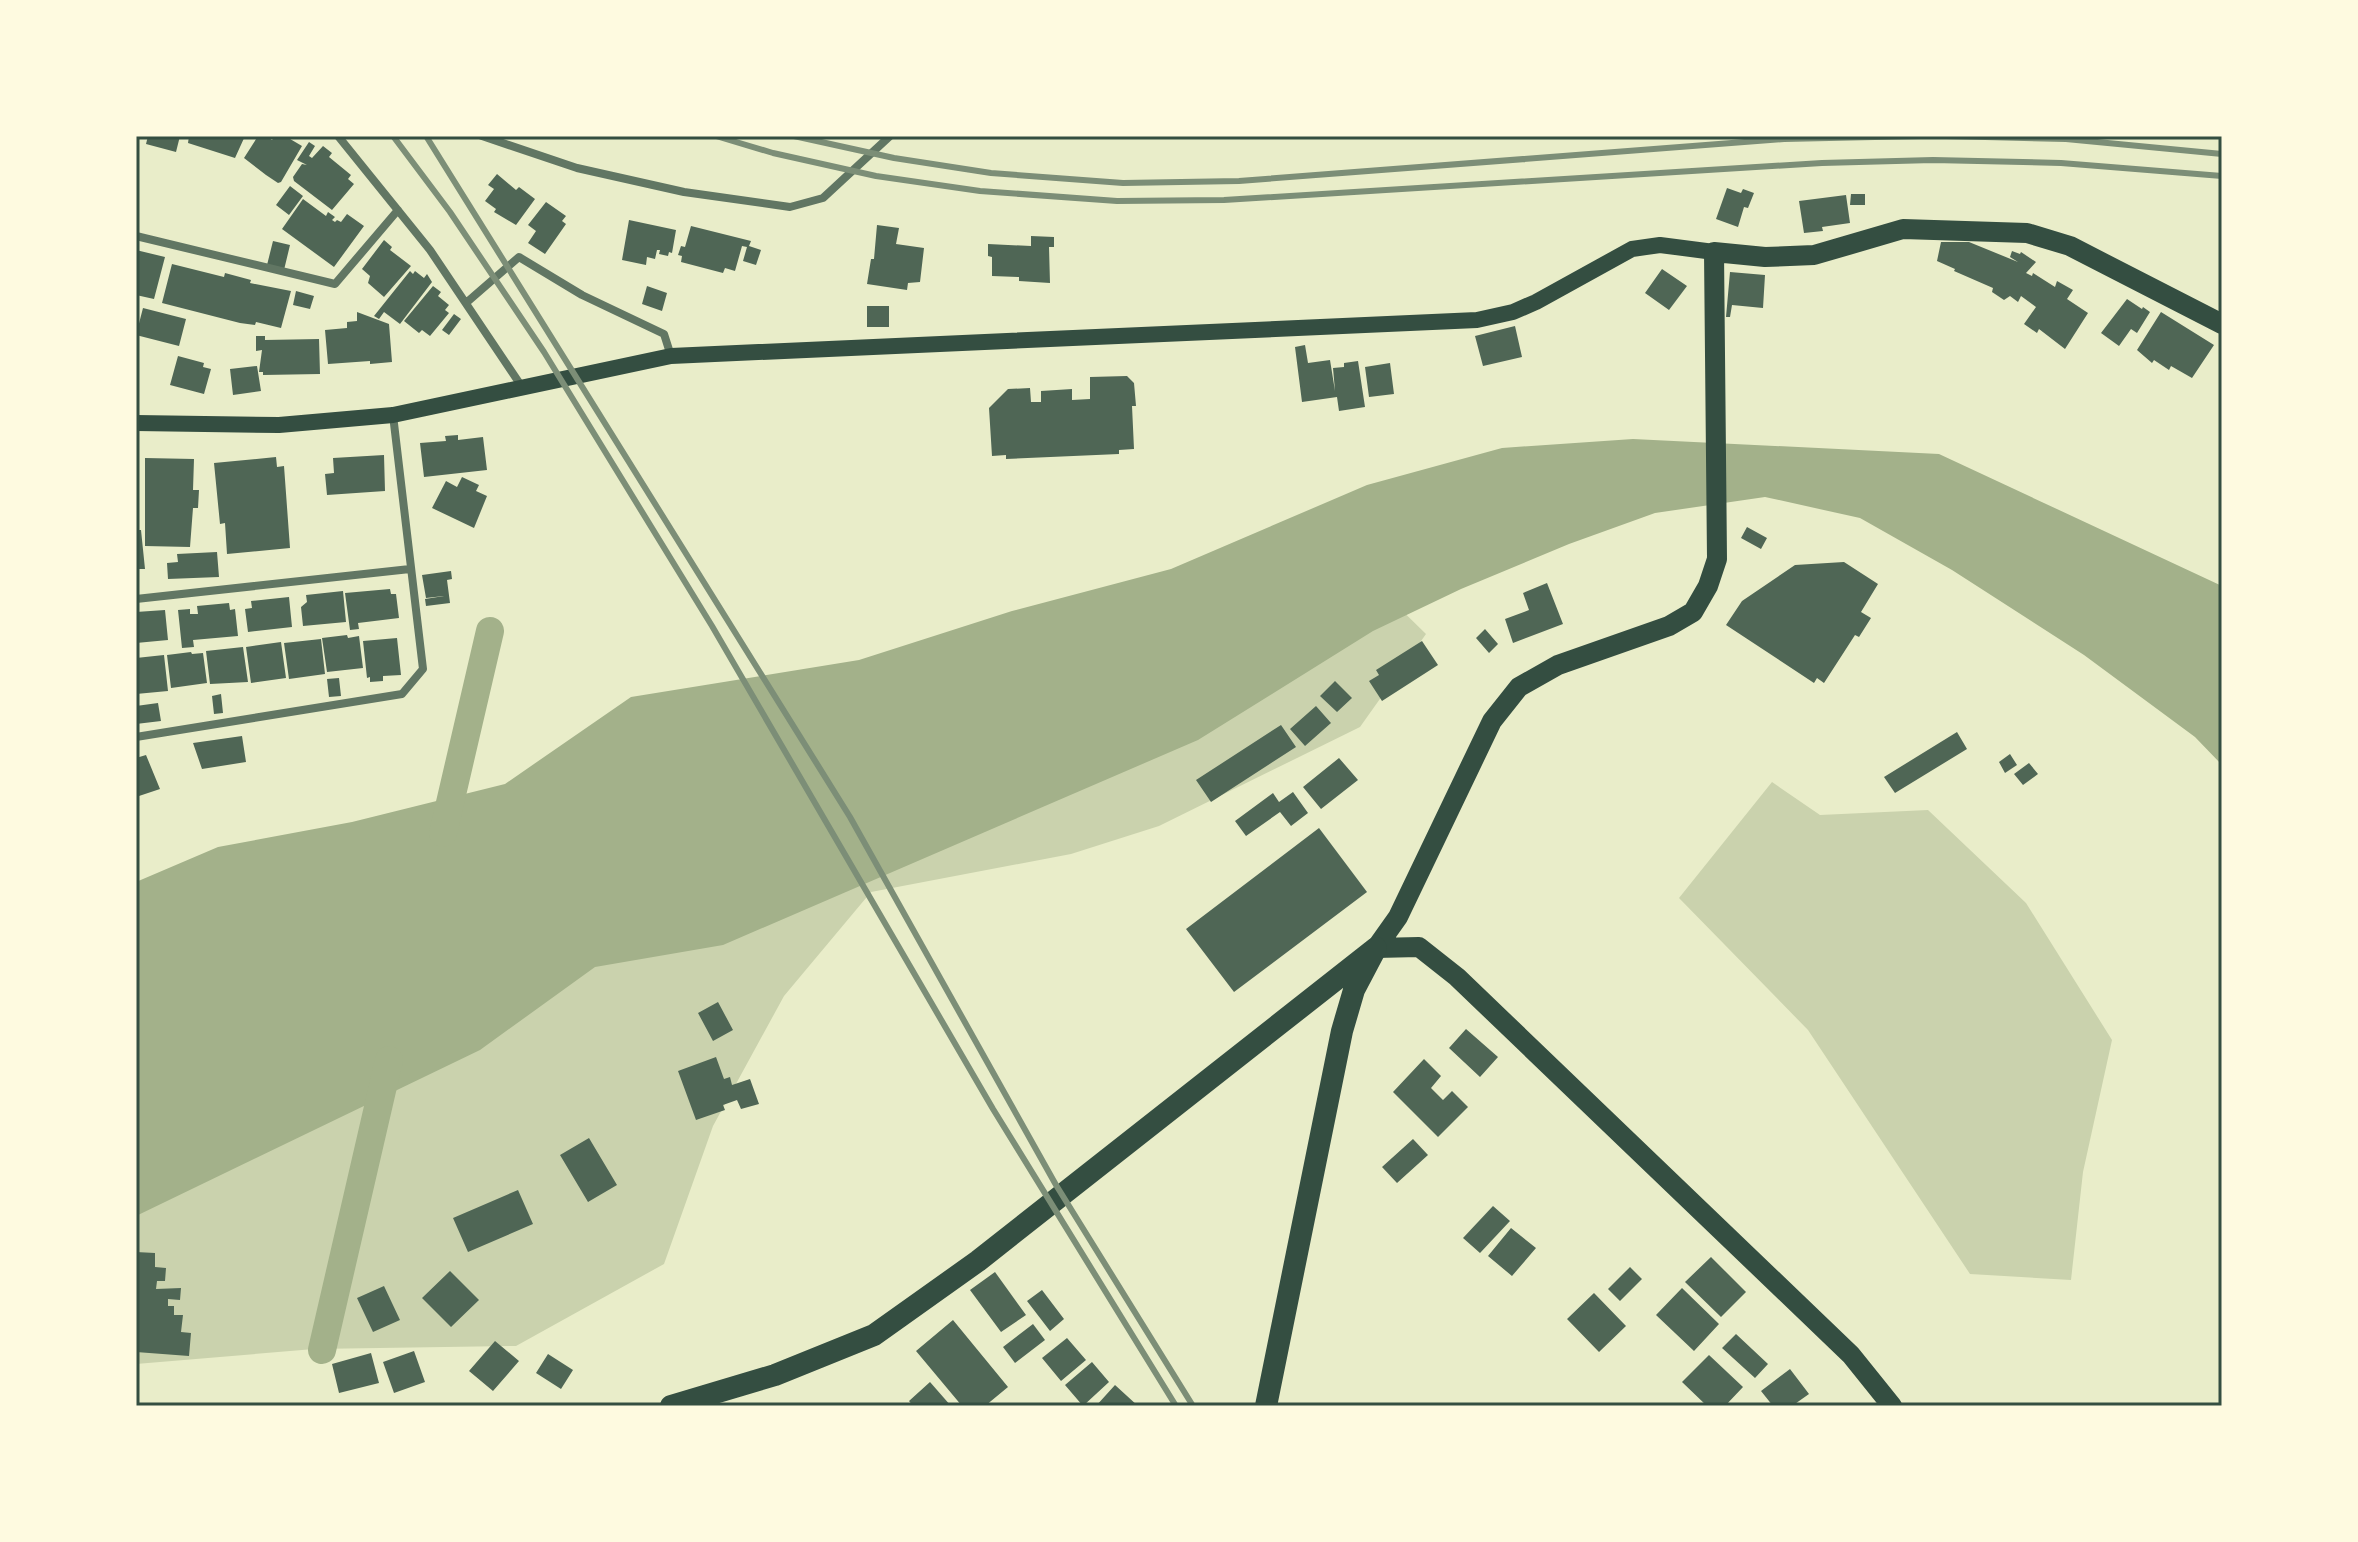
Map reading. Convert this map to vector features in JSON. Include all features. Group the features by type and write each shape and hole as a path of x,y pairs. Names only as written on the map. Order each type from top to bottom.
{"highway":[{"path":"671,1406 775,1375 874,1335 978,1261 1278,1022 1376,948"},
{"path":"1266,1406 1342,1031 1354,990 1376,948"}],"main road":[{"path":"136,423 279,425 393,415 671,356 1477,320 1513,312 1536,302 1632,249 1660,245 1765,257 1814,255 1903,229 2027,233 2070,246 2222,324"},
{"path":"1376,948 1398,917 1492,721 1519,687 1558,665 1669,626 1693,612 1708,586 1717,559 1714,252"},
{"path":"1376,948 1419,947 1457,977 1851,1355 1892,1406"}],"street":[{"path":"338,136 430,250 522,387"},
{"path":"482,136 577,168 684,192 768,205 804,205 823,198 890,136"},
{"path":"136,236 335,284 398,210"},
{"path":"466,303 519,257 582,295 664,334 671,356"},
{"path":"136,737 402,694 423,669 393,415"},
{"path":"136,599 410,569"}],"shaded area":[{"path":"1633,439 1939,454 2222,586 2222,765 2195,737 2084,655 1952,570 1860,518 1765,497 1655,513 1569,544 1461,589 1373,631 1198,740 723,945 595,967 480,1050 136,1216 136,882 218,847 352,822 505,784 631,697 859,660 1012,611 1171,569 1367,485 1502,448"},
{"path":"1377,586 1426,634 1360,727 1159,826 1071,854 871,892 784,996 713,1126 664,1264 516,1346 314,1349 136,1364 136,1010"},
{"path":"1772,782 1820,815 1928,810 2026,903 2112,1040 2083,1172 2071,1280 1970,1274 1808,1030 1679,898"}],"building":[{"path":"148,136 180,136 176,152 146,144"},
{"path":"189,136 245,136 235,158 188,143"},
{"path":"258,136 272,140 275,136 285,136 302,146 281,182 278,183 244,158"},
{"path":"309,142 315,146 309,156 312,158 323,146 332,153 329,157 351,175 348,179 354,184 332,210 294,181 293,177 302,164 307,165 297,160"},
{"path":"497,174 516,190 519,187 535,199 516,225 494,212 496,209 485,201 494,189 488,185"},
{"path":"290,186 303,196 289,215 276,205"},
{"path":"1727,188 1754,193 1748,208 1744,207 1738,227 1716,219"},
{"path":"1851,194 1865,194 1865,205 1850,205"},
{"path":"1846,195 1850,223 1804,233 1799,201"},
{"path":"303,199 326,216 328,212 335,217 332,220 335,222 341,222 347,214 364,226 334,267 282,229"},
{"path":"546,202 566,216 562,221 566,224 545,254 528,243 536,231 528,225"},
{"path":"629,220 676,230 672,253 669,252 668,256 659,254 660,250 657,250 655,259 647,257 646,265 622,260"},
{"path":"877,225 899,228 896,244 924,248 920,282 908,283 907,290 867,284 871,259 874,259"},
{"path":"691,226 751,241 749,246 761,250 756,265 743,261 747,247 742,246 735,271 725,268 723,273 681,262 682,256 678,255 681,246 685,247"},
{"path":"1031,236 1054,237 1054,247 1049,247 1050,283 992,276 988,244 1031,246"},
{"path":"384,240 392,247 390,250 411,266 384,297 368,283 370,276 362,269"},
{"path":"273,241 290,245 284,270 267,265"},
{"path":"1941,242 1969,242 2018,262 2010,257 2012,251 2021,252 2036,262 2026,273 2032,276 2033,273 2055,287 2057,281 2073,290 2067,299 2088,313 2065,349 2039,329 2037,333 2024,324 2036,307 2021,296 2018,302 2010,296 2004,300 1992,292 1993,288 1937,261"},
{"path":"136,250 165,257 154,299 136,295"},
{"path":"172,264 224,277 225,273 251,280 250,283 291,291 281,328 256,322 255,325 240,323 162,303"},
{"path":"1662,269 1687,286 1669,310 1645,293"},
{"path":"410,271 424,278 427,274 432,282 400,324 384,312 379,319 374,316"},
{"path":"1730,272 1765,275 1763,308 1732,305 1730,317 1726,317"},
{"path":"433,286 441,292 438,296 449,305 445,310 449,313 430,336 422,330 419,333 404,321"},
{"path":"647,286 667,293 662,311 642,304"},
{"path":"296,291 314,296 310,309 293,305"},
{"path":"2127,299 2150,312 2137,333 2131,329 2119,346 2101,333"},
{"path":"867,306 889,306 889,327 867,327"},
{"path":"143,308 186,319 179,346 136,335"},
{"path":"357,312 389,324 392,362 328,364 325,330 347,328 347,322 357,321"},
{"path":"2161,312 2214,345 2192,378 2171,366 2169,370 2154,360 2152,363 2137,350"},
{"path":"454,314 461,319 449,335 442,330"},
{"path":"1515,326 1522,357 1483,366 1475,336"},
{"path":"256,336 265,336 265,340 319,339 320,374 263,375 259,372 262,350 256,351"},
{"path":"1305,345 1308,363 1330,360 1335,391 1333,368 1358,361 1365,407 1339,411 1337,397 1302,402 1295,347"},
{"path":"178,356 204,363 203,367 211,369 204,394 170,385"},
{"path":"1390,363 1394,394 1369,397 1365,367"},
{"path":"257,366 261,391 233,395 230,369"},
{"path":"1127,376 1134,383 1134,449 1119,450 1119,454 1006,459 1006,455 992,456 989,408 1008,389 1030,388 1031,402 1041,402 1041,391 1072,389 1072,400 1090,399 1090,377"},
{"path":"458,435 458,440 483,437 487,470 424,477 420,443 446,441 445,436"},
{"path":"384,455 385,491 327,495 325,474 334,473 333,458"},
{"path":"276,457 277,467 284,466 290,548 227,554 225,523 220,524 214,463"},
{"path":"145,458 194,459 193,490 199,490 198,508 193,508 190,547 145,546"},
{"path":"462,477 479,485 476,491 487,496 474,528 432,508 446,481 457,487"},
{"path":"1747,527 1767,538 1761,549 1741,538"},
{"path":"136,530 141,530 145,569 136,569"},
{"path":"217,552 219,577 168,579 167,563 178,562 177,554"},
{"path":"1844,562 1878,584 1861,612 1871,618 1859,637 1855,635 1824,683 1817,678 1814,683 1726,625 1742,601 1795,565"},
{"path":"451,571 452,579 447,580 450,603 426,606 425,599 444,596 426,598 422,575"},
{"path":"1547,583 1563,624 1513,643 1505,619 1529,610 1523,593"},
{"path":"390,589 391,594 396,594 399,618 358,623 359,629 350,630 345,593"},
{"path":"343,591 346,622 303,626 301,607 307,602 306,595"},
{"path":"289,597 292,627 248,632 245,609 252,608 251,601"},
{"path":"229,603 230,610 235,609 238,636 193,640 194,647 182,648 178,610 190,609 190,614 198,614 197,606"},
{"path":"165,610 168,640 136,643 136,612"},
{"path":"1485,629 1498,644 1489,653 1476,638"},
{"path":"347,635 348,638 359,636 363,668 327,672 322,638"},
{"path":"397,638 401,675 383,676 383,681 370,682 363,641"},
{"path":"321,639 325,674 289,679 284,643"},
{"path":"1422,641 1438,665 1382,701 1369,681 1379,675 1376,670"},
{"path":"281,642 286,678 251,683 246,647"},
{"path":"243,647 248,682 210,684 206,651"},
{"path":"203,653 207,683 171,688 167,655"},
{"path":"164,655 168,691 136,694 136,658"},
{"path":"339,678 341,696 329,697 327,679"},
{"path":"1335,681 1352,698 1337,712 1320,696"},
{"path":"221,694 223,713 214,714 212,696"},
{"path":"158,703 161,721 136,724 136,706"},
{"path":"1316,706 1331,723 1305,746 1290,729"},
{"path":"1281,725 1296,747 1211,802 1196,780"},
{"path":"1957,732 1967,749 1895,793 1884,777"},
{"path":"242,736 246,762 202,769 193,743"},
{"path":"2010,754 2017,765 2005,773 1999,762"},
{"path":"146,755 160,789 136,797 136,758"},
{"path":"1339,758 1358,780 1321,809 1303,787"},
{"path":"2029,763 2038,774 2023,785 2014,774"},
{"path":"1293,792 1308,813 1291,826 1280,812 1246,836 1235,821 1273,793 1279,802"},
{"path":"1319,828 1367,892 1234,992 1186,929"},
{"path":"718,1002 733,1030 713,1041 698,1013"},
{"path":"1466,1029 1498,1057 1480,1077 1449,1048"},
{"path":"716,1057 724,1079 730,1077 732,1085 750,1079 759,1104 741,1109 737,1100 723,1105 725,1110 696,1120 678,1071"},
{"path":"1424,1059 1441,1076 1431,1088 1443,1100 1452,1091 1468,1107 1438,1137 1393,1092"},
{"path":"589,1138 617,1185 588,1202 560,1155"},
{"path":"1413,1139 1428,1155 1397,1183 1382,1167"},
{"path":"518,1190 533,1224 468,1252 453,1218"},
{"path":"1493,1206 1510,1221 1480,1253 1463,1238"},
{"path":"1511,1228 1536,1248 1512,1276 1488,1256"},
{"path":"136,1252 155,1253 155,1267 166,1268 165,1281 157,1281 156,1289 181,1288 180,1300 168,1299 168,1306 174,1306 174,1315 183,1315 181,1332 191,1333 189,1356 136,1352"},
{"path":"1711,1257 1746,1292 1721,1317 1685,1282"},
{"path":"1630,1267 1642,1279 1620,1301 1608,1289"},
{"path":"450,1271 479,1300 451,1327 422,1298"},
{"path":"995,1272 1026,1315 1001,1332 970,1290"},
{"path":"384,1286 400,1320 373,1332 357,1298"},
{"path":"1682,1288 1719,1324 1694,1351 1656,1315"},
{"path":"1042,1290 1064,1319 1050,1331 1027,1301"},
{"path":"1594,1293 1626,1326 1599,1352 1567,1319"},
{"path":"953,1320 1008,1387 985,1406 962,1406 916,1351"},
{"path":"1033,1324 1045,1340 1015,1363 1003,1347"},
{"path":"1736,1334 1768,1364 1755,1378 1722,1348"},
{"path":"1067,1338 1086,1360 1061,1381 1042,1358"},
{"path":"495,1341 519,1361 493,1391 469,1371"},
{"path":"414,1351 425,1382 394,1393 383,1362"},
{"path":"371,1353 379,1383 339,1393 332,1364"},
{"path":"548,1354 573,1370 561,1389 536,1373"},
{"path":"1709,1355 1743,1387 1725,1406 1707,1406 1682,1382"},
{"path":"1092,1362 1109,1382 1083,1406 1065,1385"},
{"path":"1790,1369 1809,1394 1792,1406 1773,1406 1761,1391"},
{"path":"930,1382 951,1406 913,1406 909,1401"},
{"path":"1115,1385 1138,1406 1096,1406"}],"waterway":[{"path":"443,833 490,631"},
{"path":"322,1350 389,1060"}],"railway":[{"path":"393,136 450,212 544,352 712,626 993,1109 1176,1406"},
{"path":"426,136 850,817 1056,1185 1193,1406"},
{"path":"716,136 773,153 876,176 980,191 1117,201 1224,200 1822,163 1933,160 2061,163 2222,176"},
{"path":"794,136 894,158 991,173 1123,183 1239,181 1784,139 1920,136"},
{"path":"1946,136 2066,139 2222,154"}]}
